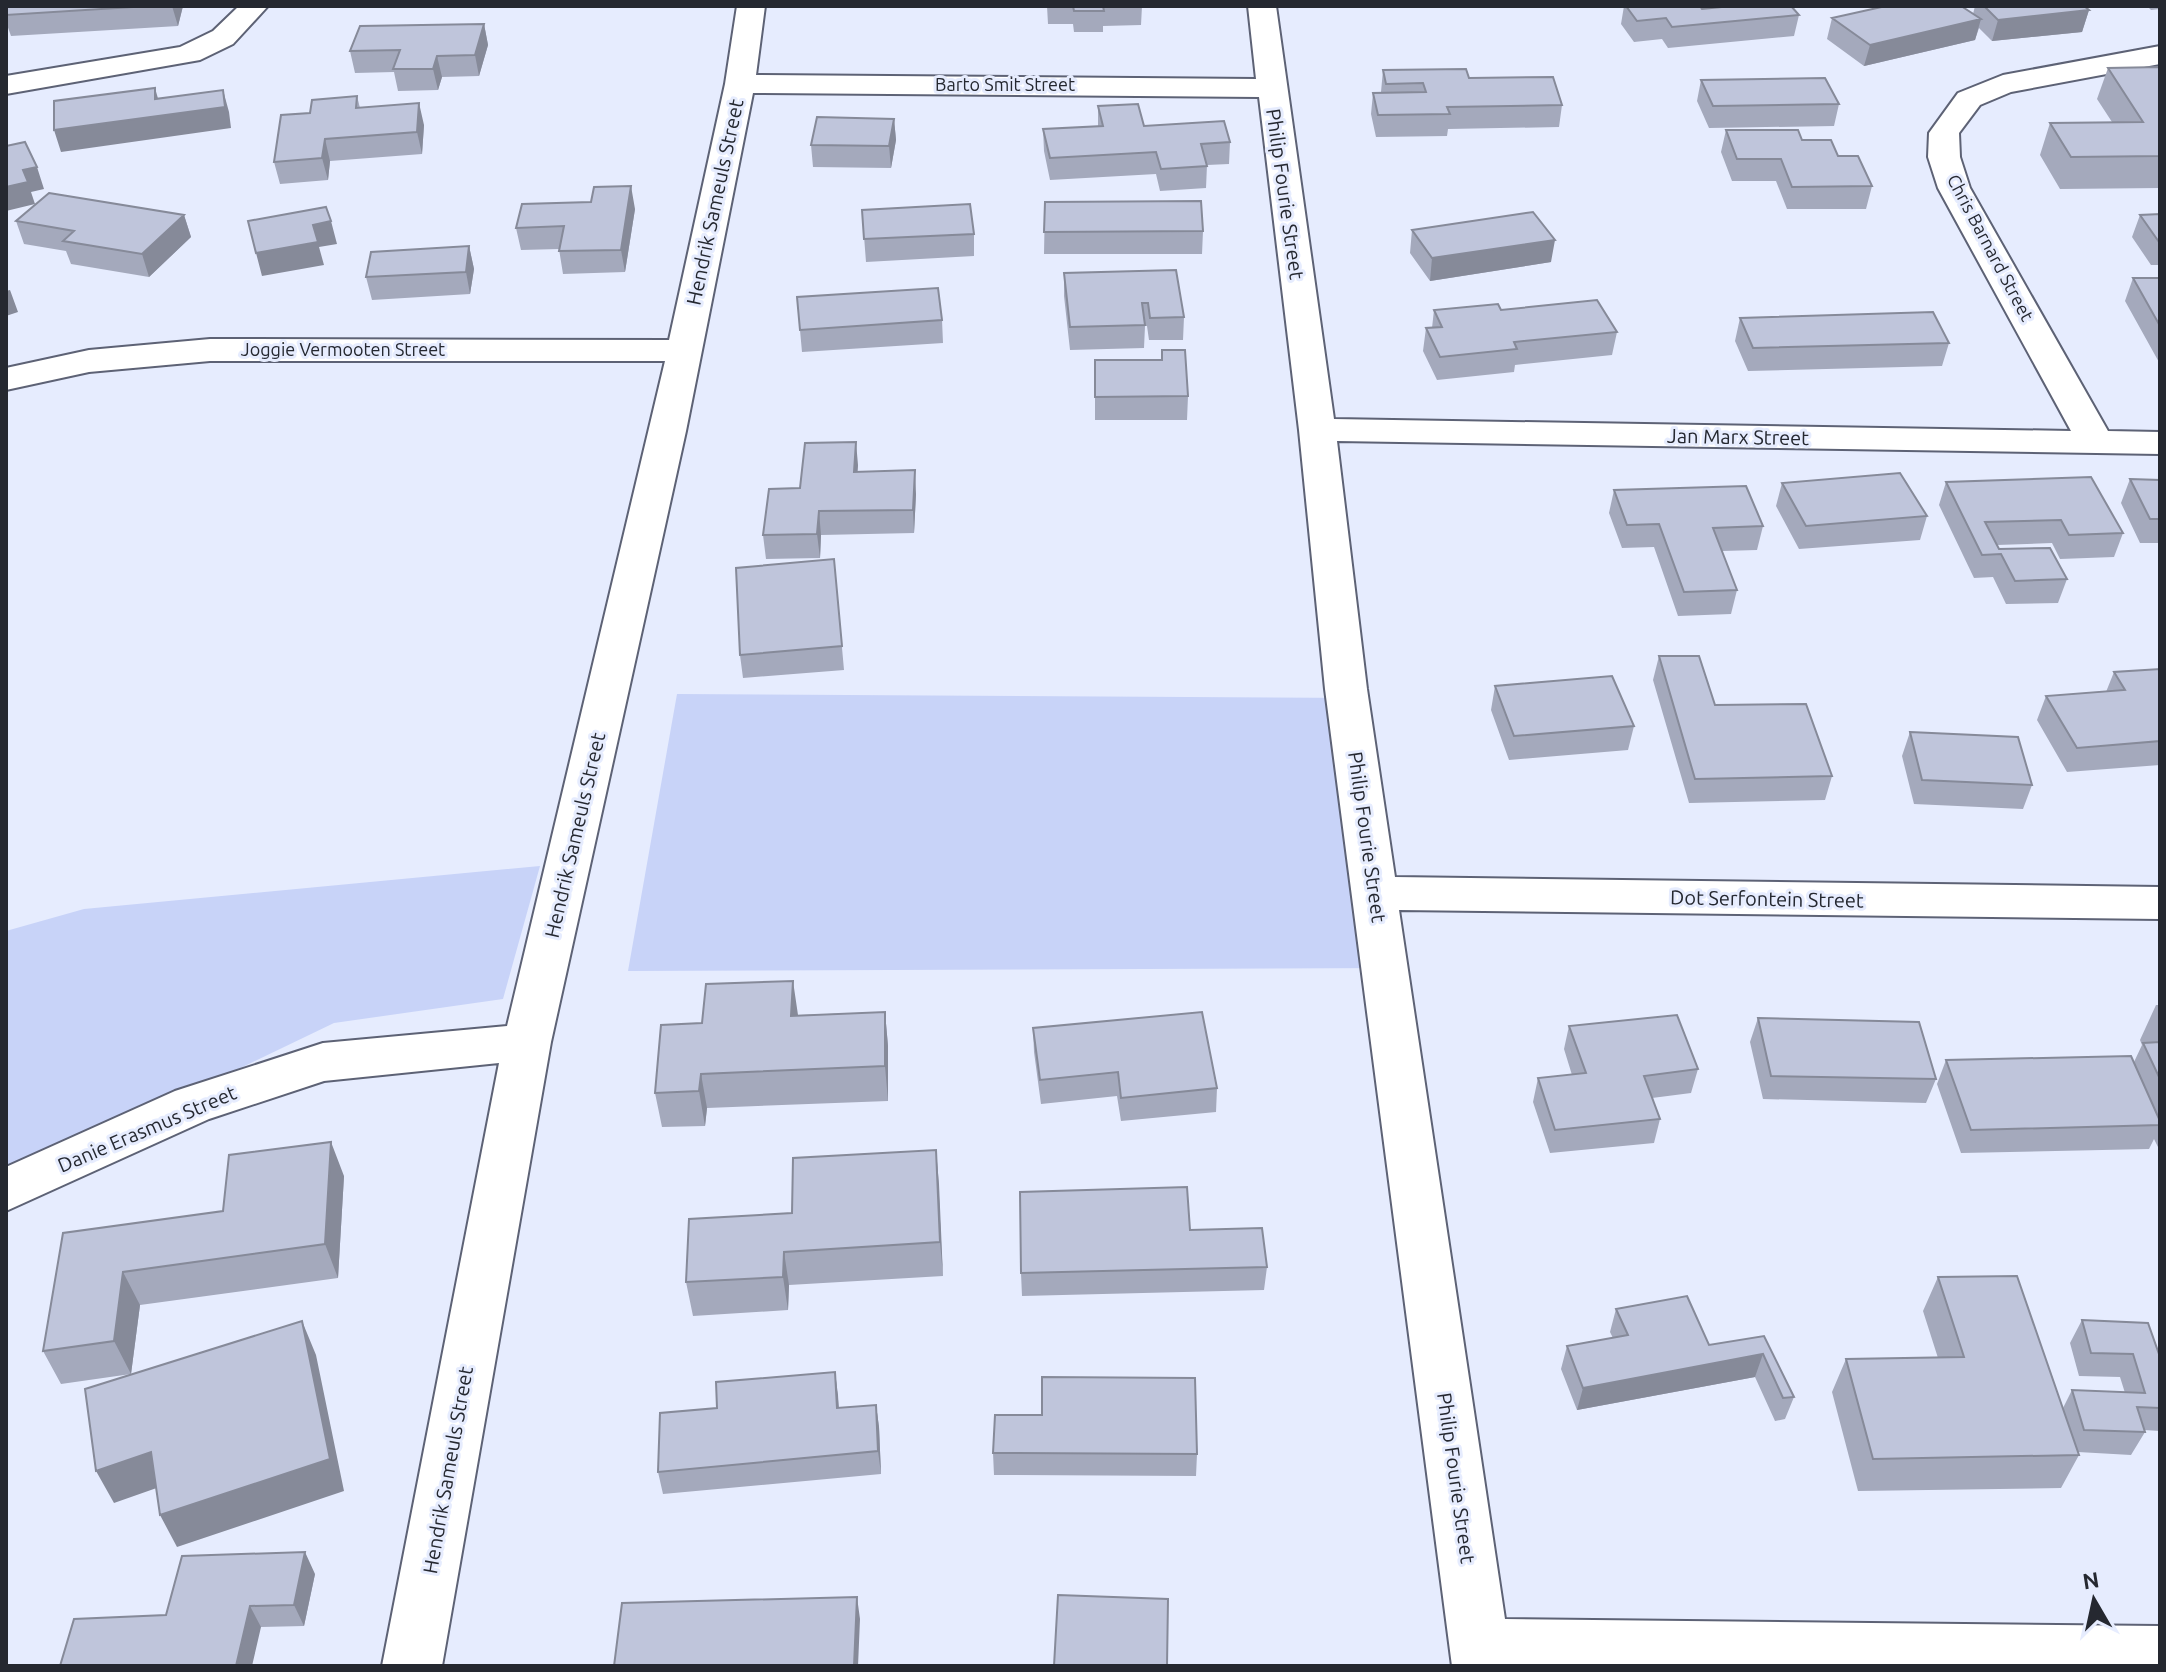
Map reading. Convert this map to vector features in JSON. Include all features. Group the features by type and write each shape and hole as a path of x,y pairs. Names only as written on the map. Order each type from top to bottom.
{"street":[{"path":"6,85 183,58 214,45 228,35 254,6"},
{"name":"Hendrik Sameuls Street","path":"412,1666 527,1042 664,446 740,84 751,6"},
{"name":"Philip Fourie Street","path":"1262,6 1374,893 1481,1656"},
{"name":"Chris Barnard Street","path":"2096,443 1954,188 1944,157 1944,133 1969,99 2003,84 2160,55"},
{"name":"Barto Smit Street","path":"740,84 1270,88"},
{"name":"Joggie Vermooten Street","path":"6,379 89,361 210,350 682,351"},
{"name":"Jan Marx Street","path":"1317,430 2160,443"},
{"name":"Dot Serfontein Street","path":"1374,893 2160,903"},
{"name":"Danie Erasmus Street","path":"6,1190 192,1105 323,1062 527,1042"},
{"path":"1481,1656 2160,1654"}],"shaded area":[{"path":"677,694 1359,698 1393,968 628,971"},
{"path":"540,866 503,999 334,1023 6,1181 6,931 84,909"}],"building":[{"path":"7,6 149,6 6,15"},
{"path":"1073,6 1103,6 1104,11 1074,11"},
{"path":"1626,6 1700,6 1702,9 1791,6 1799,15 1672,27 1666,18 1637,21"},
{"path":"1886,6 1961,6 1981,19 1870,45 1832,18"},
{"path":"1984,6 2084,6 2089,10 1998,20"},
{"path":"484,24 475,55 437,56 433,69 393,69 400,50 350,51 360,26"},
{"path":"2160,67 2160,156 2071,157 2050,123 2143,122 2108,68"},
{"path":"1466,69 1469,78 1553,77 1562,105 1447,107 1450,114 1378,115 1373,93 1426,92 1423,83 1386,84 1383,70"},
{"path":"1825,78 1839,104 1713,106 1701,80"},
{"path":"155,88 155,99 223,90 225,107 54,130 54,101"},
{"path":"357,96 356,108 419,103 417,132 325,139 322,158 274,162 281,115 310,113 312,100"},
{"path":"1138,104 1144,126 1224,121 1230,142 1201,144 1207,166 1161,169 1156,152 1050,158 1043,129 1103,126 1098,106"},
{"path":"817,117 894,119 889,146 811,145"},
{"path":"1726,130 1798,130 1802,140 1831,140 1838,156 1858,156 1872,186 1792,187 1781,159 1737,159"},
{"path":"25,142 37,167 23,170 28,182 6,187 6,146"},
{"path":"631,186 621,250 559,251 564,226 516,228 522,204 591,202 594,187"},
{"path":"49,193 184,215 142,254 63,241 74,231 16,221"},
{"path":"1201,201 1203,231 1044,232 1045,202"},
{"path":"970,204 974,234 864,239 862,210"},
{"path":"326,207 331,221 313,225 318,242 256,253 248,221"},
{"path":"1533,212 1555,240 1432,258 1412,230"},
{"path":"2160,214 2160,242 2159,242 2140,215"},
{"path":"469,246 466,272 366,277 371,252"},
{"path":"1176,270 1184,317 1150,318 1148,303 1142,303 1145,325 1070,327 1064,273"},
{"path":"2133,278 2160,278 2160,326"},
{"path":"938,288 942,320 800,330 797,297"},
{"path":"1597,300 1617,332 1514,342 1517,349 1440,357 1426,328 1442,327 1434,310 1498,304 1501,310"},
{"path":"1933,312 1949,343 1753,348 1740,318"},
{"path":"1162,350 1185,350 1188,396 1095,397 1095,360 1162,360"},
{"path":"856,442 854,472 915,470 913,510 819,511 817,534 763,535 769,489 800,488 805,443"},
{"path":"1900,473 1927,516 1806,526 1782,483"},
{"path":"2091,477 2123,533 2069,535 2061,520 1985,522 1999,549 2050,548 2067,579 2015,581 2001,554 1982,555 1946,482"},
{"path":"2130,479 2160,480 2160,519 2150,519"},
{"path":"1746,486 1763,526 1713,528 1737,590 1684,592 1659,524 1627,525 1614,490"},
{"path":"834,559 842,646 740,655 736,568"},
{"path":"1659,656 1699,656 1715,705 1806,704 1832,776 1695,779"},
{"path":"2160,669 2160,741 2077,748 2046,696 2125,690 2114,672"},
{"path":"1612,676 1634,726 1514,736 1495,686"},
{"path":"1910,732 2018,737 2032,785 1922,780"},
{"path":"793,981 791,1016 885,1012 885,1066 701,1074 699,1091 655,1093 661,1025 702,1023 706,984"},
{"path":"1202,1012 1217,1088 1121,1098 1118,1072 1040,1080 1033,1028"},
{"path":"1677,1015 1698,1069 1644,1076 1660,1119 1555,1130 1538,1078 1586,1073 1569,1026"},
{"path":"1758,1018 1919,1022 1936,1079 1771,1076"},
{"path":"2160,1042 2160,1079 2143,1043"},
{"path":"2131,1056 2160,1125 1971,1130 1946,1060"},
{"path":"331,1142 325,1244 123,1272 114,1341 43,1351 63,1233 223,1211 229,1155"},
{"path":"936,1150 940,1242 784,1252 783,1277 686,1282 689,1219 792,1213 793,1158"},
{"path":"1187,1187 1190,1230 1262,1228 1267,1267 1021,1273 1020,1192"},
{"path":"2017,1276 2079,1455 1873,1459 1846,1359 1964,1357 1938,1277"},
{"path":"1687,1296 1709,1345 1764,1336 1794,1397 1783,1398 1763,1354 1583,1388 1567,1346 1628,1335 1616,1309"},
{"path":"2082,1320 2148,1323 2160,1357 2160,1408 2137,1407 2145,1432 2084,1430 2072,1390 2145,1393 2133,1354 2091,1353"},
{"path":"302,1321 330,1459 160,1515 151,1452 96,1471 85,1389"},
{"path":"835,1372 837,1408 876,1405 878,1451 658,1472 660,1413 717,1408 716,1382"},
{"path":"1042,1377 1195,1378 1197,1454 993,1453 995,1415 1042,1415"},
{"path":"305,1552 294,1605 250,1606 236,1666 60,1666 74,1619 166,1615 182,1556"},
{"path":"1058,1595 1168,1599 1167,1666 1054,1666"},
{"path":"857,1597 854,1666 614,1666 622,1603"}]}
